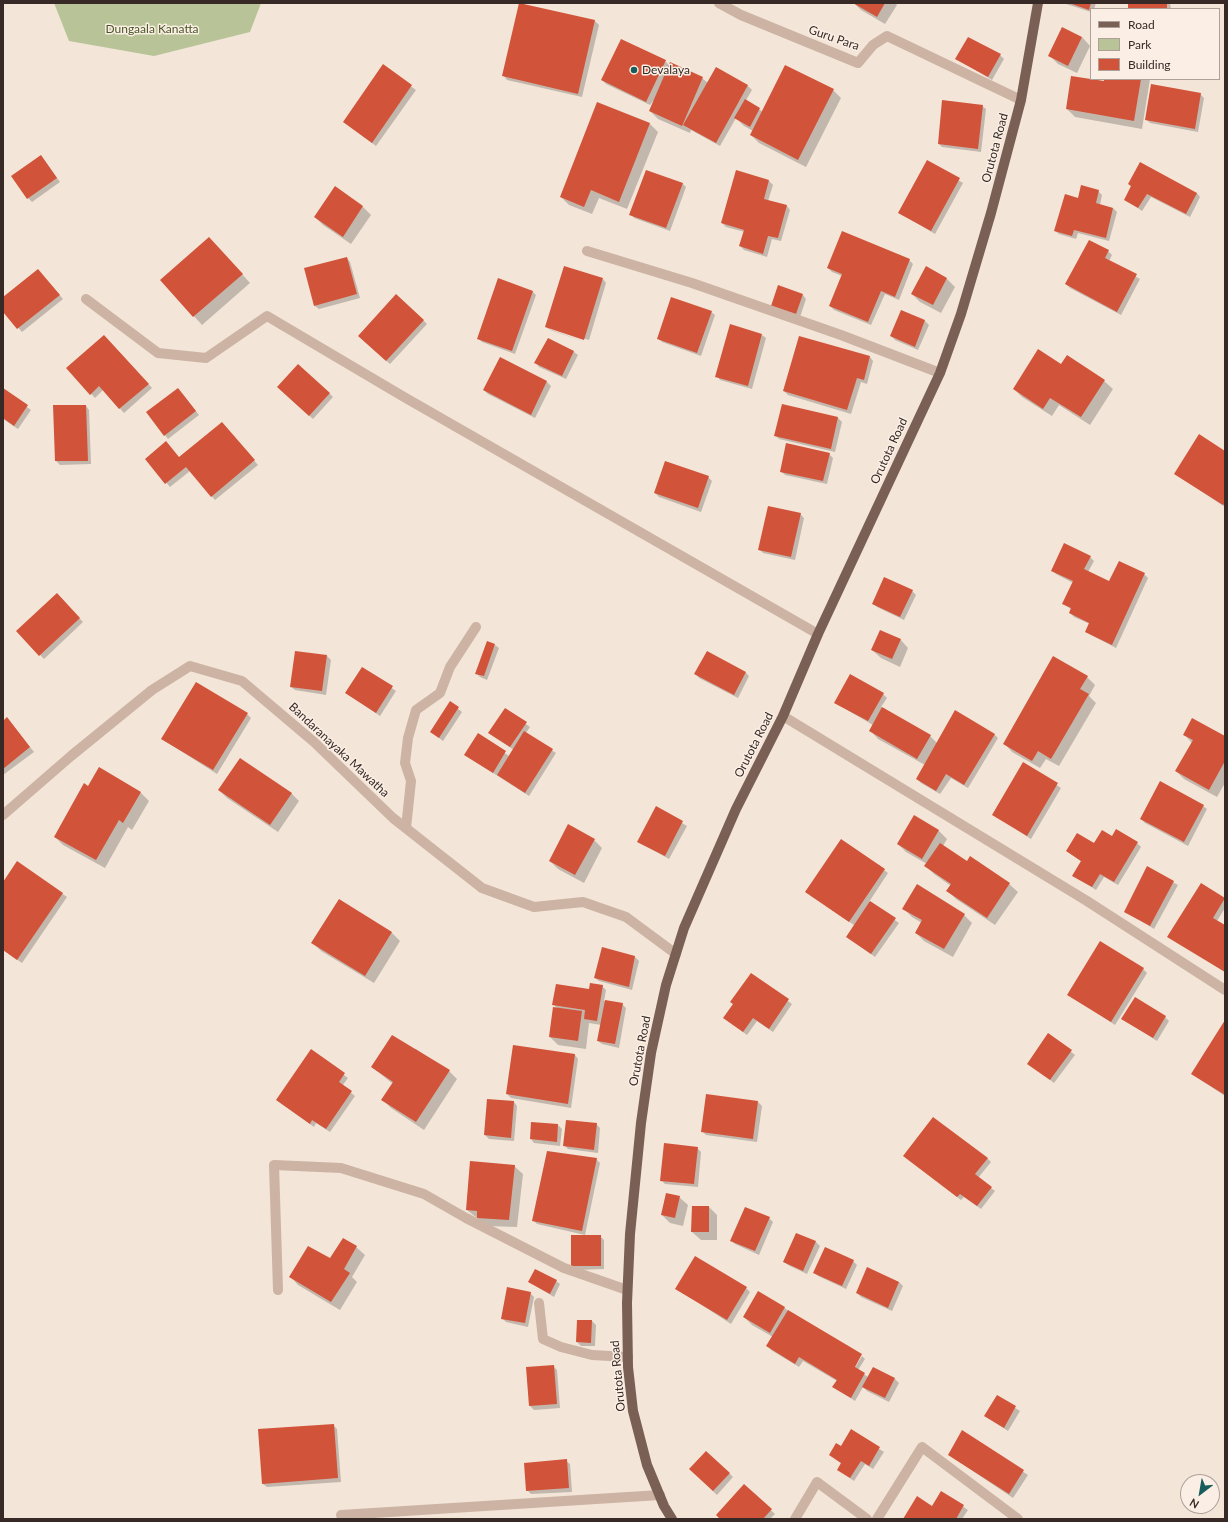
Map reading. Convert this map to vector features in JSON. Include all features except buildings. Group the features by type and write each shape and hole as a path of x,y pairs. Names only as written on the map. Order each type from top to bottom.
{"main road":[{"name":"Orutota Road","path":"672,1519 647,1465 633,1411 628,1357 627,1290 630,1227 641,1123 651,1053 666,985 684,928 736,809 783,716 818,634 940,373 961,314 991,213 1021,100 1038,3"}],"street":[{"name":"Guru Para","path":"719,3 742,15 858,63 873,45 886,36 1021,100"},
{"path":"587,251 692,283 841,335 940,373"},
{"path":"86,299 158,353 206,358 267,316 404,397 818,634"},
{"path":"406,828 411,781 405,763 408,738 416,710 440,693 450,667 476,627"},
{"name":"Bandaranayaka Mawatha","path":"3,815 71,756 152,690 190,666 242,682 314,742 393,818 482,888 534,907 583,902 626,917 676,954"},
{"path":"783,716 1080,897 1225,990"},
{"path":"278,1290 274,1165 341,1168 424,1194 466,1218 564,1268 627,1290"},
{"path":"540,1303 543,1339 561,1347 592,1355 628,1357"},
{"path":"877,1519 922,1447 1018,1519"},
{"path":"795,1519 817,1482 867,1519"},
{"path":"341,1516 660,1495"}],"green space":[{"name":"Dungaala Kanatta","path":"54,3 261,3 250,32 154,56 69,41"}],"place":[{"name":"Devalaya","path":"634,70"}]}
